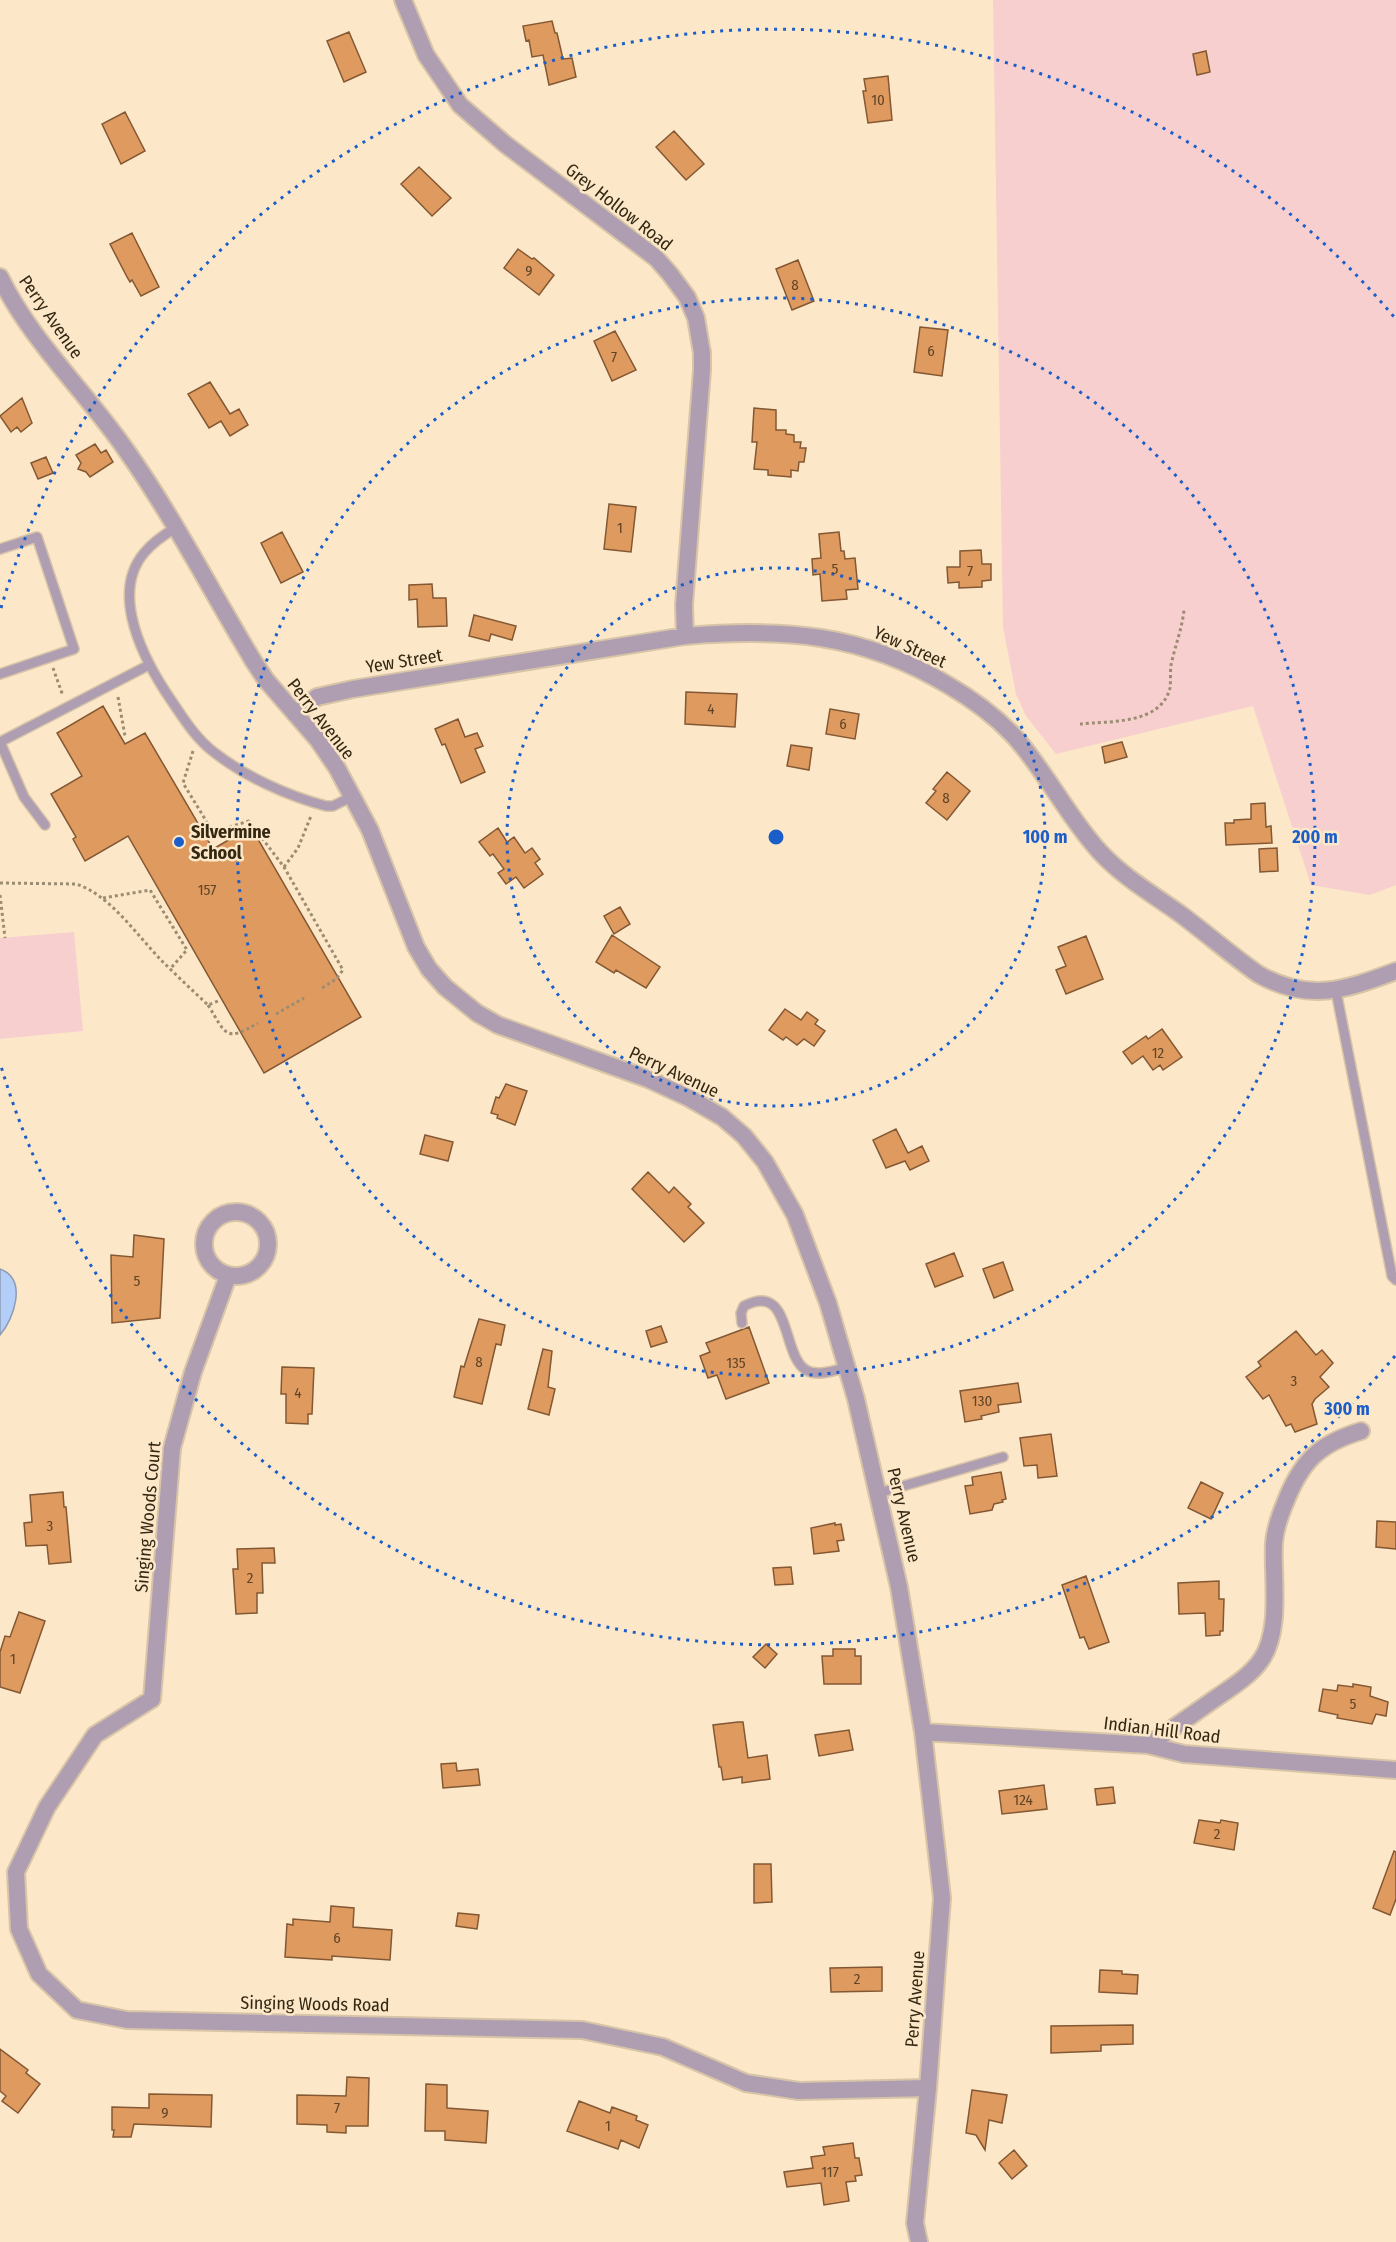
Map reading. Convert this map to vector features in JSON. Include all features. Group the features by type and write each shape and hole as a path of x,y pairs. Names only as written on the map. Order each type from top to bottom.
{"street":[{"name":"Grey Hollow Road","path":"403,0 426,55 460,105 506,144 656,258 687,297 696,318 702,353 702,370 684,605 685,636"},
{"name":"Perry Avenue","path":"0,277 28,324 106,422 177,527 254,662 318,740 353,796 378,847 416,946 429,969 456,998 477,1014 498,1025 630,1071 675,1090 722,1117 752,1144 772,1171 795,1215 821,1282 848,1367 899,1587 923,1731 942,1899 915,2223 919,2242"},
{"name":"Yew Street","path":"296,714 318,697 353,689 685,636 741,632 816,636 874,650 922,670 979,705 1005,726 1099,851 1121,872 1267,980 1302,991 1336,991 1396,970"},
{"name":"Singing Woods Court","path":"152,1699 172,1448 194,1372 228,1276"},
{"path":"1148,1745 1246,1676 1262,1659 1272,1633 1275,1581 1274,1541 1282,1510 1295,1478 1314,1455 1338,1438 1361,1431"},
{"name":"Singing Woods Road","path":"152,1699 96,1735 47,1807 16,1872 19,1929 39,1974 77,2010 127,2020 582,2030 663,2047 746,2083 799,2091 928,2088"},
{"name":"Indian Hill Road","path":"923,1731 1148,1745 1184,1754 1396,1770"}],"lane":[{"path":"177,527 163,535 144,553 136,566 130,584 133,622 149,665 198,738 214,753 237,768 279,789 326,807 353,796"},
{"path":"0,549 37,537 74,650 0,674"},
{"path":"45,825 24,797 0,742 149,665"},
{"path":"1336,991 1392,1276 1396,1280"},
{"path":"742,1323 741,1313 744,1306 760,1300 770,1303 782,1318 797,1358 806,1370 828,1372 848,1367"},
{"path":"879,1493 1003,1457"}],"path":[{"path":"1080,724 1129,720 1149,713 1164,701 1169,689 1171,668 1184,610"},
{"path":"49,658 60,687"},
{"path":"115,683 124,736"},
{"path":"198,738 183,783 213,832 249,821 284,867 343,970 336,980 322,988"},
{"path":"284,867 298,848 311,819"},
{"path":"0,883 76,884 87,887 103,898 170,969 208,1005 224,1030 231,1035 240,1034 258,1023"},
{"path":"103,898 150,890 187,950 170,969"},
{"path":"0,895 5,938"},
{"path":"276,1014 304,998"},
{"path":"208,1005 218,1000"}],"shaded area":[{"path":"993,0 1396,0 1396,885 1370,895 1311,885 1253,706 1056,754 1026,716 1016,694 1003,627"},
{"path":"74,932 83,1031 0,1039 0,938"}],"water":[{"path":"0,1269 9,1274 14,1281 16,1300 10,1319 0,1335"}],"building":[{"path":"552,21 563,59 572,58 576,77 549,85 543,55 532,57 529,40 526,41 523,26"},
{"path":"349,32 366,72 344,82 327,41"},
{"path":"1206,51 1210,72 1197,75 1193,54"},
{"path":"888,76 892,120 868,123 863,91 866,91 864,79"},
{"path":"125,112 145,151 121,164 102,124"},
{"path":"674,131 704,164 686,180 656,147"},
{"path":"419,167 451,198 432,216 401,184"},
{"path":"132,233 159,287 141,296 132,280 130,282 127,277 110,244"},
{"path":"518,249 532,259 534,258 554,275 539,295 504,268"},
{"path":"798,260 814,301 792,310 776,269"},
{"path":"920,327 948,330 942,376 914,372"},
{"path":"615,331 636,370 612,381 594,341"},
{"path":"210,382 230,414 239,409 248,425 230,436 221,421 209,428 188,394"},
{"path":"22,398 32,423 21,432 17,427 11,432 0,416"},
{"path":"754,408 776,410 776,430 786,430 786,434 794,435 794,442 801,442 800,448 806,448 804,462 799,462 798,471 791,470 791,477 768,475 768,470 754,469 757,442 752,442"},
{"path":"95,444 101,453 106,450 113,462 90,477 86,472 78,469 81,463 76,455"},
{"path":"46,457 53,473 38,479 31,463"},
{"path":"609,504 636,507 631,552 604,549"},
{"path":"282,532 303,572 281,583 261,543"},
{"path":"839,532 841,551 844,551 845,559 855,558 858,589 846,590 847,599 822,601 820,574 813,575 812,559 821,558 819,534"},
{"path":"981,550 982,564 991,564 991,580 982,581 982,587 959,588 959,582 948,583 947,567 960,567 960,551"},
{"path":"432,584 433,598 446,598 447,626 418,627 417,599 409,600 409,585"},
{"path":"474,615 516,626 512,640 491,634 489,641 469,636"},
{"path":"686,692 737,694 735,727 685,724"},
{"path":"103,706 125,744 145,733 213,849 251,827 361,1017 264,1073 128,836 85,861 73,839 76,837 51,794 82,776 57,733"},
{"path":"830,709 859,714 855,739 826,734"},
{"path":"458,719 465,737 477,733 483,746 475,749 485,772 461,783 445,744 442,745 435,729"},
{"path":"1122,742 1127,757 1105,763 1102,747"},
{"path":"791,745 812,748 809,770 787,766"},
{"path":"947,772 970,791 947,820 926,803 936,791 933,789"},
{"path":"1265,803 1266,827 1271,826 1272,843 1226,845 1225,823 1251,819 1251,804"},
{"path":"498,828 507,842 514,837 525,853 532,848 540,859 535,863 543,874 524,888 516,877 506,884 498,873 504,869 493,854 490,856 479,842"},
{"path":"1277,848 1278,871 1260,872 1259,849"},
{"path":"620,907 630,924 614,934 604,916"},
{"path":"612,935 660,967 646,988 616,970 614,973 596,962"},
{"path":"1086,936 1103,979 1066,994 1056,970 1066,966 1058,947"},
{"path":"785,1009 801,1020 807,1012 818,1020 815,1024 825,1031 814,1046 804,1039 797,1045 786,1037 783,1040 769,1030"},
{"path":"1162,1029 1182,1057 1163,1070 1160,1065 1153,1070 1143,1056 1132,1064 1123,1052 1146,1036 1148,1039"},
{"path":"506,1084 527,1091 515,1125 491,1113 496,1097 499,1098"},
{"path":"896,1129 908,1153 922,1146 929,1161 910,1170 905,1161 886,1168 873,1140"},
{"path":"425,1135 453,1142 448,1161 420,1154"},
{"path":"648,1172 669,1193 674,1187 691,1204 688,1207 704,1223 684,1242 632,1189"},
{"path":"134,1235 164,1239 160,1318 112,1323 111,1255 133,1257"},
{"path":"954,1253 963,1276 935,1287 926,1264"},
{"path":"1003,1262 1013,1290 994,1298 983,1269"},
{"path":"479,1319 505,1325 501,1345 496,1344 482,1404 454,1397 461,1366 464,1367"},
{"path":"661,1326 667,1342 651,1347 646,1331"},
{"path":"749,1327 769,1383 726,1399 717,1375 708,1378 700,1356 710,1352 706,1343"},
{"path":"1296,1331 1316,1355 1322,1350 1333,1363 1320,1377 1329,1387 1312,1404 1317,1424 1295,1432 1291,1424 1286,1426 1269,1395 1263,1399 1246,1377 1261,1366 1258,1362"},
{"path":"543,1349 552,1351 548,1387 555,1389 549,1415 528,1409"},
{"path":"282,1367 314,1368 312,1414 308,1414 308,1424 286,1423 286,1394 281,1394"},
{"path":"1018,1383 1021,1402 998,1405 999,1412 981,1416 982,1419 965,1422 960,1391"},
{"path":"1051,1434 1057,1476 1038,1478 1037,1465 1024,1466 1020,1438"},
{"path":"1001,1472 1006,1499 994,1504 992,1510 970,1514 965,1486 973,1485 972,1477"},
{"path":"1201,1482 1223,1493 1211,1519 1188,1508"},
{"path":"63,1492 71,1562 49,1564 47,1545 26,1546 24,1523 32,1522 30,1495"},
{"path":"1377,1521 1396,1522 1396,1549 1376,1547"},
{"path":"835,1523 835,1525 841,1524 844,1540 837,1541 839,1551 814,1554 811,1528"},
{"path":"274,1548 275,1563 262,1563 263,1593 257,1593 257,1613 236,1614 233,1569 238,1569 237,1549"},
{"path":"791,1567 793,1584 775,1585 773,1568"},
{"path":"1086,1576 1109,1642 1089,1649 1084,1637 1080,1638 1062,1585"},
{"path":"1219,1581 1219,1599 1224,1599 1223,1631 1220,1631 1220,1635 1206,1636 1205,1613 1179,1614 1178,1583"},
{"path":"19,1612 45,1621 20,1693 0,1687 0,1652 5,1636 10,1637"},
{"path":"766,1644 777,1654 765,1668 753,1657"},
{"path":"833,1649 855,1649 855,1656 861,1656 861,1684 824,1684 822,1656 833,1656"},
{"path":"1353,1684 1371,1687 1370,1696 1388,1702 1386,1716 1376,1714 1372,1724 1337,1718 1338,1715 1319,1711 1323,1689 1337,1691 1338,1685 1353,1687"},
{"path":"743,1722 748,1758 767,1755 770,1779 742,1783 742,1777 723,1780 713,1725"},
{"path":"849,1730 853,1750 819,1756 815,1735"},
{"path":"456,1763 457,1771 478,1769 480,1785 443,1788 441,1764"},
{"path":"1044,1785 1047,1809 1002,1814 999,1791"},
{"path":"1113,1787 1115,1803 1097,1805 1095,1789"},
{"path":"1199,1820 1238,1823 1234,1850 1194,1843"},
{"path":"1394,1851 1396,1852 1396,1899 1390,1915 1373,1908"},
{"path":"754,1864 771,1864 772,1902 754,1903"},
{"path":"331,1906 354,1908 353,1927 392,1930 390,1960 332,1956 332,1960 285,1957 287,1924 293,1925 293,1919 330,1922"},
{"path":"458,1913 479,1915 477,1929 456,1926"},
{"path":"882,1967 882,1991 831,1992 830,1968"},
{"path":"1100,1970 1122,1971 1122,1974 1138,1975 1137,1994 1099,1992"},
{"path":"1133,2025 1133,2044 1101,2045 1101,2051 1051,2053 1051,2026"},
{"path":"0,2049 28,2070 26,2073 40,2084 18,2113 2,2101 6,2096 0,2091"},
{"path":"347,2077 369,2078 368,2126 346,2126 346,2133 327,2132 327,2125 297,2124 297,2095 346,2096"},
{"path":"426,2084 447,2085 447,2108 488,2111 486,2143 445,2140 445,2131 425,2131"},
{"path":"972,2090 1007,2095 1002,2123 989,2120 985,2150 976,2135 966,2133"},
{"path":"149,2094 212,2095 211,2127 134,2124 131,2137 113,2137 112,2107 149,2108"},
{"path":"579,2101 610,2113 612,2107 637,2116 636,2120 648,2125 639,2148 621,2140 618,2149 567,2131"},
{"path":"853,2143 855,2158 859,2158 862,2175 855,2176 856,2181 846,2182 849,2201 824,2205 821,2183 787,2187 784,2172 813,2168 811,2157 825,2155 823,2147"},
{"path":"1014,2150 1027,2166 1012,2179 999,2163"}],"place":[{"name":"Silvermine School","path":"179,842"}]}
